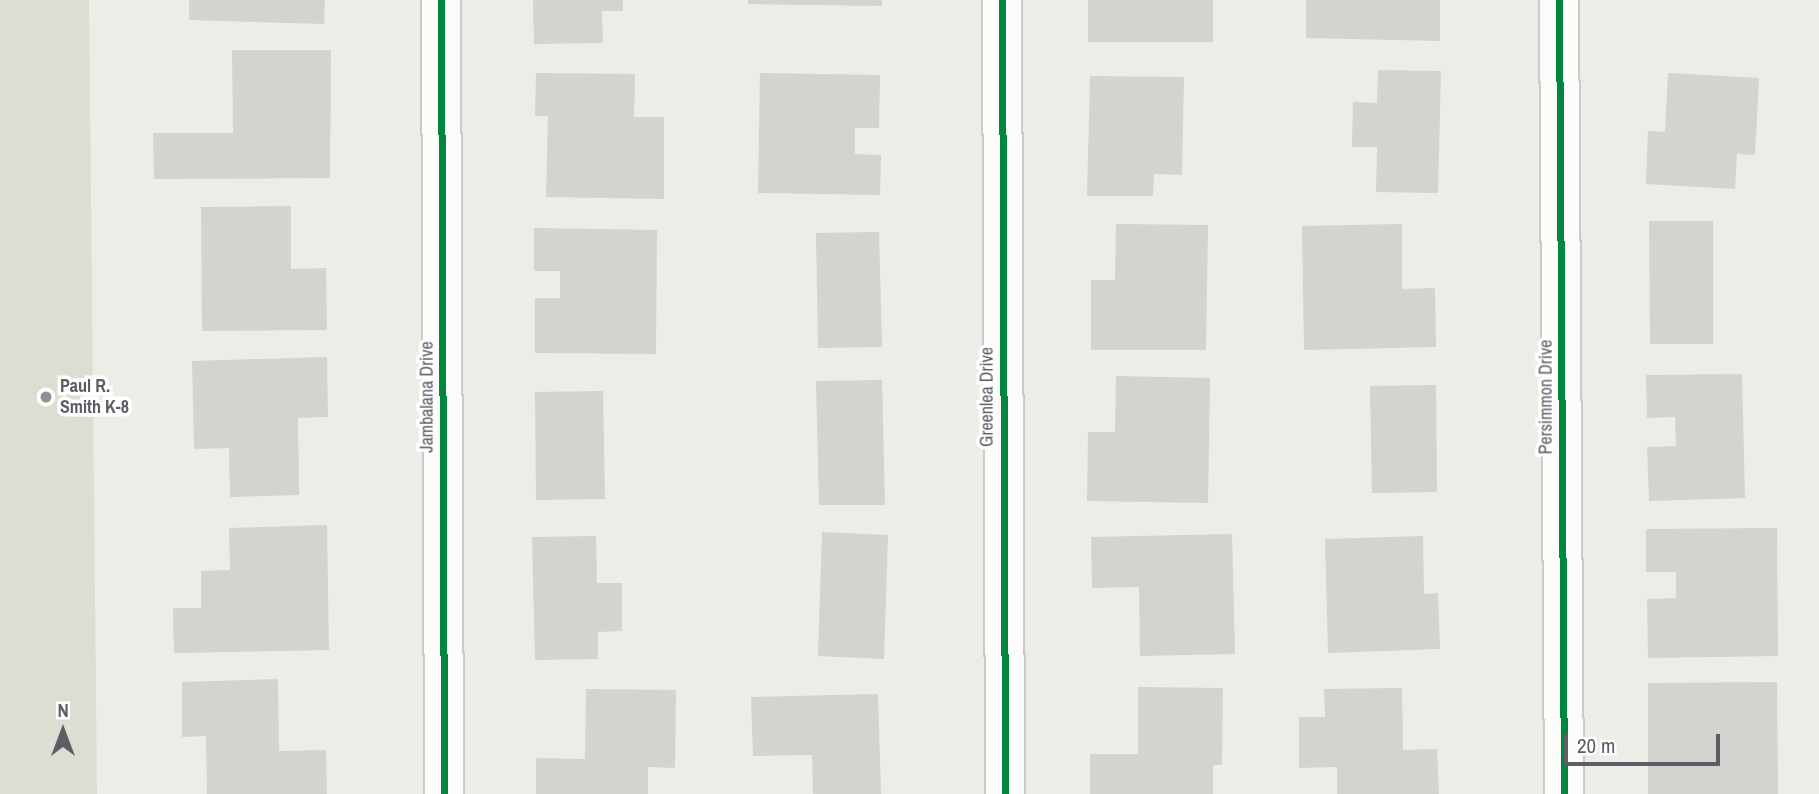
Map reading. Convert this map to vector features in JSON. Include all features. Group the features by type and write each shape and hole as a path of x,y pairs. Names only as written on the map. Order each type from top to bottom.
{"street":[{"name":"Jambalana Drive","path":"441,0 444,794"},
{"name":"Greenlea Drive","path":"1002,0 1005,794"},
{"name":"Persimmon Drive","path":"1559,0 1564,794"}],"shaded area":[{"name":"Paul R. Smith K-8","path":"0,0 89,0 97,794 0,794"}],"building":[{"path":"189,0 325,0 324,24 189,20"},
{"path":"533,0 623,0 623,11 602,11 603,43 534,44"},
{"path":"748,0 882,0 882,6 748,4"},
{"path":"1088,0 1213,0 1213,42 1088,42"},
{"path":"1306,0 1440,0 1440,41 1306,38"},
{"path":"232,50 331,50 330,178 154,179 153,133 233,133"},
{"path":"1378,70 1441,71 1438,193 1376,192 1377,147 1352,147 1353,102 1377,103"},
{"path":"536,73 635,74 634,117 664,117 664,199 546,197 548,116 535,116"},
{"path":"760,73 880,75 879,128 855,128 855,154 881,155 880,195 758,193"},
{"path":"1668,73 1759,78 1755,155 1737,154 1735,189 1646,184 1648,131 1665,132"},
{"path":"1090,76 1184,77 1182,175 1154,174 1153,196 1087,196"},
{"path":"291,206 291,269 326,268 327,330 202,331 201,207"},
{"path":"1649,221 1713,221 1713,344 1650,344"},
{"path":"1116,224 1208,225 1206,350 1091,350 1091,280 1115,280"},
{"path":"1402,224 1402,289 1435,288 1436,347 1304,350 1302,226"},
{"path":"534,228 657,230 656,354 535,353 535,298 560,298 560,271 534,271"},
{"path":"879,232 882,347 818,348 816,233"},
{"path":"327,357 328,417 298,418 299,495 230,497 229,448 194,449 192,361"},
{"path":"1742,374 1745,498 1649,501 1647,447 1676,446 1675,417 1647,418 1646,375"},
{"path":"1116,376 1210,378 1208,503 1087,501 1088,432 1115,432"},
{"path":"882,380 885,505 819,505 816,381"},
{"path":"1436,385 1437,492 1372,493 1370,386"},
{"path":"603,391 605,499 536,500 535,392"},
{"path":"327,525 329,650 174,653 173,608 201,608 201,571 230,570 229,528"},
{"path":"1777,528 1778,656 1648,658 1647,599 1676,598 1676,572 1646,572 1646,529"},
{"path":"822,532 888,535 884,659 818,656"},
{"path":"1232,534 1235,654 1140,656 1139,587 1092,588 1091,537"},
{"path":"596,536 597,583 622,583 622,631 598,632 598,659 535,660 532,537"},
{"path":"1423,536 1424,594 1438,593 1440,649 1328,653 1325,539"},
{"path":"278,679 279,751 326,750 327,794 207,794 206,736 182,737 182,682"},
{"path":"1777,682 1778,794 1648,794 1648,683"},
{"path":"1138,687 1223,688 1222,765 1213,765 1213,794 1090,794 1090,754 1138,754"},
{"path":"1402,688 1403,750 1437,749 1439,794 1337,794 1337,767 1299,768 1299,717 1325,717 1324,689"},
{"path":"586,689 676,690 675,768 648,767 648,794 536,794 536,758 585,759"},
{"path":"878,694 881,794 813,794 812,755 753,756 751,697"}],"cycle path":[{"path":"441,0 444,794"},
{"path":"1002,0 1005,794"},
{"path":"1559,0 1564,794"}],"place":[{"name":"Paul R. Smith K-8","path":"46,397"}]}
